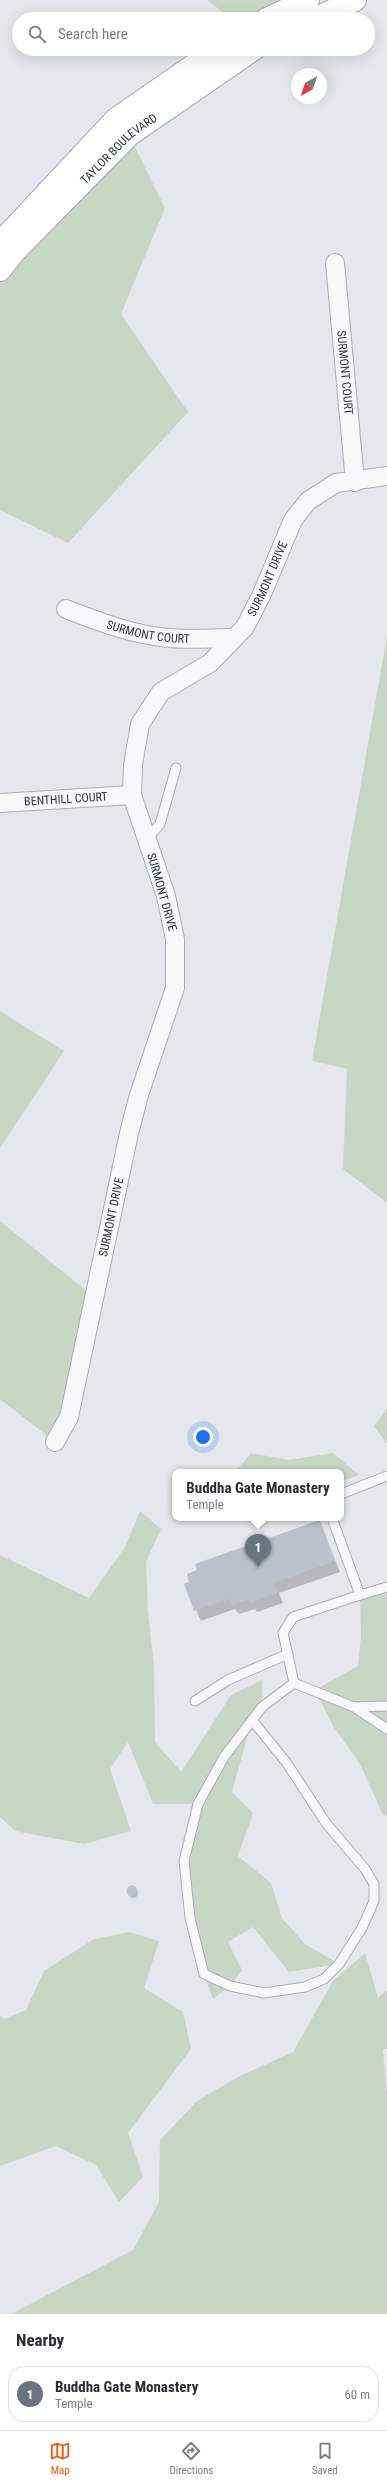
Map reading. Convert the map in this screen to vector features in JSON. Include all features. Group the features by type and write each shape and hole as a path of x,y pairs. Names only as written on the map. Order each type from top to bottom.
{"main road":[{"path":"282,12 308,0"},
{"path":"330,12 355,0"},
{"name":"TAYLOR BOULEVARD","path":"0,243 116,120 207,56"},
{"name":"TAYLOR BOULEVARD","path":"0,270 14,252 129,135 244,56"}],"street":[{"name":"SURMONT COURT","path":"335,263 355,482"},
{"name":"SURMONT DRIVE","path":"55,1442 69,1417 138,1095 175,988 176,939 166,896 132,795 133,765 140,724 161,692 210,663 245,627 262,594 293,520 308,501 336,483 355,482 387,476"},
{"name":"SURMONT COURT","path":"66,609 94,620 153,636 170,638 234,638"},
{"name":"BENTHILL COURT","path":"0,803 132,795"}],"lane":[{"path":"147,839 160,824 176,768"},
{"path":"344,1493 387,1476"},
{"path":"333,1521 360,1595"},
{"path":"294,1684 283,1633 293,1616 387,1587"},
{"path":"195,1701 228,1680 288,1654"},
{"path":"294,1684 354,1707 387,1729"},
{"path":"252,1720 286,1762 326,1823 365,1869 374,1884 374,1901 362,1928 339,1964 324,1979 304,1988 264,1993 230,1986 204,1974 190,1918 184,1861 198,1804 224,1757 252,1720 262,1707 294,1684"},
{"path":"354,1707 387,1706"}],"green space":[{"path":"207,0 308,0 282,12 223,12"},
{"path":"129,135 165,208 121,314 188,412 68,543 0,510 0,270"},
{"path":"387,636 387,1203 343,1169 347,1069 312,1061"},
{"path":"0,1011 64,1051 0,1148"},
{"path":"0,1221 82,1287 93,1300 55,1442 0,1399"},
{"path":"387,1408 387,1444 374,1426"},
{"path":"251,1453 289,1460 333,1453 359,1475 344,1480 344,1469 238,1469"},
{"path":"140,1511 161,1529 146,1562 148,1610 154,1667 155,1742 181,1772 231,1695 262,1680 262,1707 252,1720 232,1792 253,1813 238,1856 271,1883 282,1918 305,1944 339,1964 289,1972 253,1927 228,1942 242,1970 230,1986 213,1999 204,1974 184,1861 197,1804 153,1804 128,1742 110,1769 131,1831 84,1844 15,1831 0,1817 0,1555 89,1598 125,1547"},
{"path":"387,1587 387,1816 383,1815 360,1764 333,1726 315,1690 358,1666 361,1636 360,1595"},
{"path":"129,1932 159,1941 144,1988 183,2012 191,2049 128,2133 143,2177 119,2202 96,2165 56,2146 0,2166 0,2016 4,2019 26,2010 44,1971 94,1939"},
{"path":"365,1953 378,1998 387,1990 387,2049 383,2050 387,2093 387,2314 11,2314 133,2250 159,2202 160,2140 197,2101 240,2076 293,2052 333,1981"}],"building":[{"path":"317,1521 320,1521 335,1561 274,1583 278,1593 250,1603 249,1599 232,1605 230,1599 194,1611 184,1584 189,1582 187,1574 197,1570 195,1564"},
{"path":"132,1885 136,1887 138,1891 136,1895 132,1897 128,1895 126,1891 128,1887"}],"place":[{"name":"Buddha Gate Monastery","path":"258,1567"}]}
